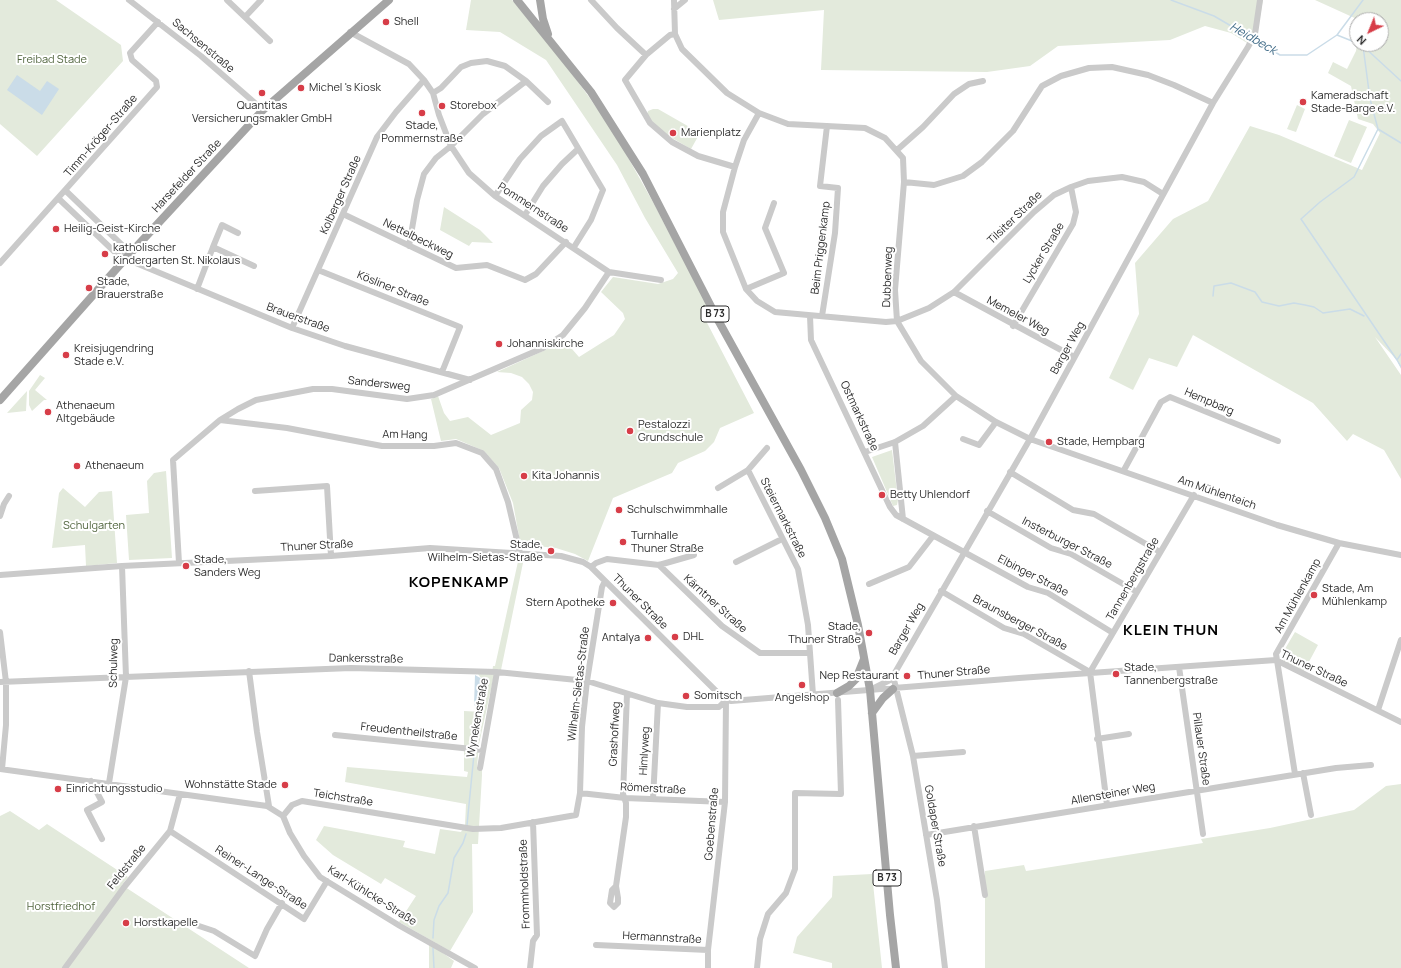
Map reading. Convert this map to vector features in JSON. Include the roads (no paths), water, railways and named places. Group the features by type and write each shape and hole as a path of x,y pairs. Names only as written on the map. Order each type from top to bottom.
{"main road":[{"name":"Harsefelder Straße","path":"0,400 126,258 263,110 350,32 389,0"},
{"name":"B 73","path":"517,0 551,40 591,92 643,174 718,320 801,470 825,518 842,559 865,657 870,690 896,968"},
{"path":"540,0 543,19 551,40"},
{"path":"838,696 856,679 865,657"},
{"path":"872,713 883,698 895,689"}],"street":[{"name":"Sachsenstraße","path":"129,0 201,56 263,110"},
{"path":"227,0 270,42"},
{"path":"244,17 262,0"},
{"path":"591,0 617,28 646,55"},
{"path":"674,0 676,34 682,49 726,93 759,113 788,124 865,128 884,138 897,150 923,127 954,94 969,84 983,81"},
{"path":"674,9 685,0"},
{"name":"Barger Weg","path":"870,690 890,680 893,676 1030,438 1213,103 1255,34 1260,0"},
{"name":"Timm-Kröger-Straße","path":"0,263 59,199 157,87 156,81 132,60 130,53 158,22"},
{"name":"Pommernstraße","path":"350,32 408,64 424,80 433,93 439,115 451,146 469,173 495,196 574,247 609,272"},
{"path":"676,34 670,35 646,55 625,80 650,123 672,142 694,154 735,167"},
{"path":"433,93 441,88 461,67 471,63 487,61 505,66 526,80 548,102"},
{"path":"904,182 934,185 963,176 982,162 1013,131 1042,86 1061,76 1089,68 1112,67 1148,76 1174,84 1213,103"},
{"name":"Kolberger Straße","path":"292,328 378,137 396,112 424,80"},
{"path":"409,246 417,200 424,174 436,158 451,146 483,114 526,80"},
{"path":"759,113 744,140 723,212 722,232 746,289 757,301 775,312 886,322 897,321"},
{"path":"495,196 520,159 541,136 562,121 603,190 591,220 574,247"},
{"name":"Beim Priggenkamp","path":"822,316 835,233 838,188 820,186 827,126"},
{"path":"524,215 543,186 562,164 578,150"},
{"name":"Dubbenweg","path":"897,150 902,158 904,182 895,290 897,321 921,361 956,396 996,422 1030,438"},
{"name":"Tilsiter Straße","path":"897,321 929,308 954,292 1034,212 1054,195 1088,180 1122,177 1144,182 1163,194"},
{"name":"Lycker Straße","path":"1013,326 1073,224 1076,212 1071,187"},
{"path":"66,191 123,246 126,258"},
{"name":"Brauerstraße","path":"59,199 119,256 292,328 345,346 470,380"},
{"path":"746,289 784,273 765,228 774,203"},
{"name":"Nettelbeckweg","path":"343,214 456,268 487,266 525,280 536,274 566,242"},
{"path":"197,289 222,225 238,233"},
{"path":"213,247 254,266"},
{"name":"Kösliner Straße","path":"318,270 460,327 442,372"},
{"path":"609,272 661,280"},
{"name":"Sandersweg","path":"179,563 173,460 220,420 256,400 314,389 332,389 407,399 432,395 542,348 563,335 585,308 609,272"},
{"name":"Memeler Weg","path":"954,292 1013,326 1074,357"},
{"name":"Ostmarkstraße","path":"810,316 811,340 890,507 903,519 963,553"},
{"path":"865,452 895,442 923,426 956,396"},
{"name":"Hempbarg","path":"1124,470 1161,402 1170,396 1278,442"},
{"name":"Am Hang","path":"220,420 287,428 382,446 434,446 456,443 482,453 496,469 508,502 520,553"},
{"path":"963,439 979,445 996,422"},
{"name":"Am Mühlenteich","path":"1030,438 1277,524 1339,543 1401,554"},
{"name":"Ostmarkstraße","path":"895,442 903,519"},
{"name":"Steiermarkstraße","path":"718,488 748,470 767,448"},
{"name":"Steiermarkstraße","path":"748,470 798,569 808,625 813,695"},
{"path":"1010,472 1074,510 1094,514 1160,552"},
{"path":"255,491 328,486 331,556"},
{"name":"Tannenbergstraße","path":"1090,672 1194,495"},
{"path":"0,516 4,504 9,496"},
{"name":"Insterburger Straße","path":"987,511 1051,548 1071,554 1137,592"},
{"path":"869,584 909,567 933,536"},
{"path":"736,562 782,539"},
{"name":"Am Mühlenkamp","path":"1276,660 1276,654 1339,543"},
{"name":"Thuner Straße","path":"0,575 122,566 331,556 430,548 562,556 583,562 591,567 726,700 731,701 813,695 838,696 870,690 1090,672 1276,660 1401,722"},
{"name":"Elbinger Straße","path":"963,553 967,552 1028,587 1048,593 1113,633"},
{"path":"591,567 596,563 607,559 659,565 694,555"},
{"name":"Kärntner Straße","path":"659,565 722,626 760,653 810,653"},
{"name":"Schulweg","path":"109,783 126,677 122,566"},
{"name":"Wilhelm-Sietas-Straße","path":"576,815 580,793 582,727 587,681 602,587 606,581"},
{"name":"Braunsberger Straße","path":"941,591 1004,628 1024,634 1090,672"},
{"path":"0,632 6,725 1,769 270,806 283,816"},
{"path":"1378,710 1401,640"},
{"path":"1276,660 1295,774"},
{"name":"Pillauer Straße","path":"1179,667 1203,834"},
{"name":"Dankersstraße","path":"3,682 351,668 497,672 587,681 658,703 687,707 719,707 726,700"},
{"path":"249,671 257,732 270,806"},
{"name":"Wynekenstraße","path":"480,768 497,672"},
{"path":"1090,672 1097,739 1107,805"},
{"name":"Goldaper Straße","path":"893,676 895,689 913,756 937,900 945,968"},
{"name":"Grashoffweg","path":"616,886 625,827 625,798 623,794 627,694"},
{"path":"757,968 760,939 768,914 786,893 795,870 795,793 841,794 838,696"},
{"name":"Goebenstraße","path":"708,950 725,802 726,700"},
{"name":"Himlyweg","path":"653,799 658,703"},
{"path":"1097,739 1129,734"},
{"name":"Freudentheilstraße","path":"335,735 482,750"},
{"path":"913,756 963,752"},
{"name":"Allensteiner Weg","path":"926,835 1295,774 1371,765"},
{"path":"1303,773 1311,815"},
{"path":"91,781 102,802 87,810 102,839"},
{"name":"Römerstraße","path":"580,793 625,798 725,802"},
{"name":"Feldstraße","path":"65,968 125,886 170,831 180,794"},
{"name":"Teichstraße","path":"283,816 292,805 302,801 473,829 501,828 576,815"},
{"name":"Karl-Kühlcke-Straße","path":"283,816 290,832 304,856 320,877 400,926 476,968"},
{"name":"Frommholdstraße","path":"530,968 533,941 537,935 533,822"},
{"path":"974,826 985,894"},
{"name":"Reiner-Lange-Straße","path":"170,831 304,919 327,881"},
{"path":"196,925 214,931 255,956 267,929 282,904"},
{"name":"Hermannstraße","path":"596,945 708,950 708,968"}],"water":[{"path":"17,75 40,91 47,81 59,89 42,115 7,90"},
{"path":"475,675 482,679 485,686 483,709 474,705"}],"waterway":[{"name":"Heidbeck","path":"1171,0 1214,16 1250,37"},
{"path":"1337,35 1363,0"},
{"name":"Heidbeck","path":"1253,39 1280,55 1307,55 1337,35 1349,40"},
{"path":"1364,52 1370,99 1378,129 1354,177 1320,202 1301,219 1397,360"},
{"name":"Heidbeck","path":"1370,52 1401,81"},
{"path":"1378,129 1401,143"},
{"path":"1213,296 1214,286 1231,283 1255,292 1262,302 1279,306 1294,303 1314,307 1323,313 1350,309 1364,316"},
{"name":"Heidbeck","path":"1401,354 1397,360 1401,367"},
{"path":"475,740 481,707"},
{"path":"467,825 474,754"},
{"path":"433,938 434,920 439,906 448,893 454,858 463,843 466,834"},
{"path":"433,948 434,968"}],"place":[{"name":"Shell","path":"386,22"},
{"name":"Michel 's Kiosk","path":"301,88"},
{"name":"Quantitas Versicherungsmakler GmbH","path":"262,93"},
{"name":"Kameradschaft Stade-Barge e.V.","path":"1303,102"},
{"name":"Storebox","path":"442,106"},
{"name":"Stade, Pommernstraße","path":"422,113"},
{"name":"Marienplatz","path":"673,133"},
{"name":"Heilig-Geist-Kirche","path":"56,229"},
{"name":"katholischer Kindergarten St. Nikolaus","path":"105,254"},
{"name":"Stade, Brauerstraße","path":"89,288"},
{"name":"Johanniskirche","path":"499,344"},
{"name":"Kreisjugendring Stade e.V.","path":"66,355"},
{"name":"Athenaeum Altgebäude","path":"48,412"},
{"name":"Pestalozzi Grundschule","path":"630,431"},
{"name":"Stade, Hempbarg","path":"1049,442"},
{"name":"Athenaeum","path":"77,466"},
{"name":"Kita Johannis","path":"524,476"},
{"name":"Betty Uhlendorf","path":"882,495"},
{"name":"Schulschwimmhalle","path":"619,510"},
{"name":"Turnhalle Thuner Straße","path":"623,542"},
{"name":"Stade, Wilhelm-Sietas-Straße","path":"551,551"},
{"name":"Stade, Sanders Weg","path":"186,566"},
{"name":"Stade, Am Mühlenkamp","path":"1314,595"},
{"name":"Stern Apotheke","path":"613,603"},
{"name":"Stade, Thuner Straße","path":"869,633"},
{"name":"DHL","path":"675,637"},
{"name":"Antalya","path":"648,638"},
{"name":"Stade, Tannenbergstraße","path":"1116,674"},
{"name":"Nep Restaurant","path":"907,676"},
{"name":"Angelshop","path":"802,685"},
{"name":"Somitsch","path":"686,696"},
{"name":"Wohnstätte Stade","path":"285,785"},
{"name":"Einrichtungsstudio","path":"58,789"},
{"name":"Horstkapelle","path":"126,923"}],"district":[{"name":"KOPENKAMP","path":"459,583"},
{"name":"KLEIN THUN","path":"1171,631"}],"park label":[{"name":"Freibad Stade","path":"52,60"},
{"name":"Schulgarten","path":"94,526"},
{"name":"Horstfriedhof","path":"61,907"}]}
